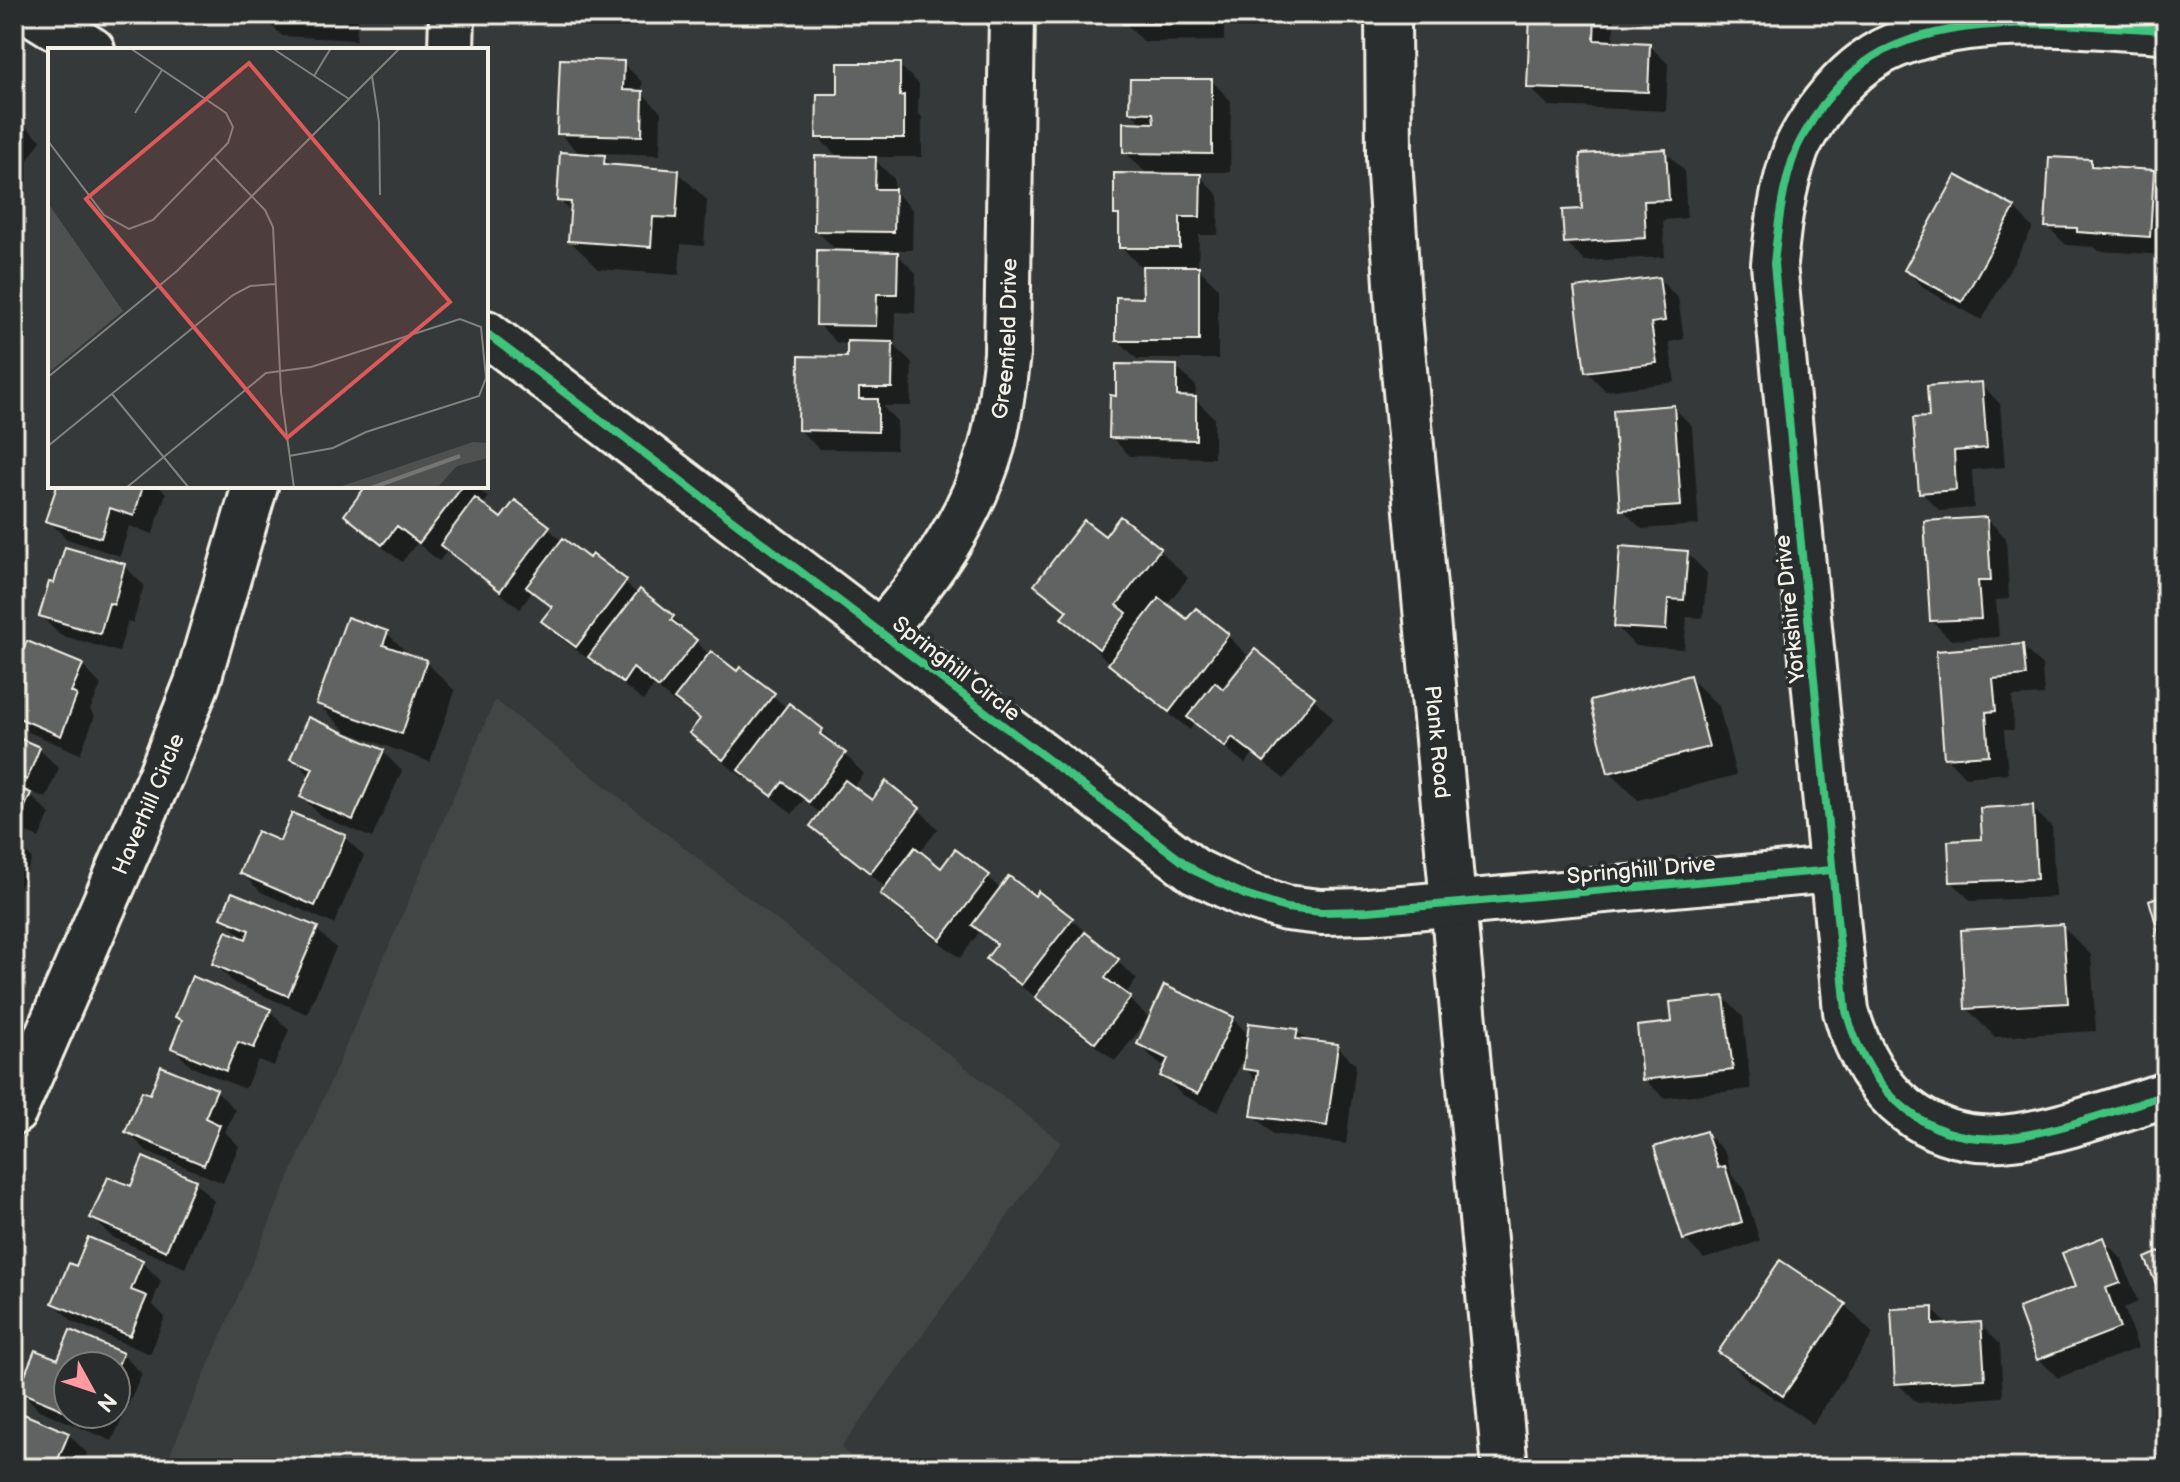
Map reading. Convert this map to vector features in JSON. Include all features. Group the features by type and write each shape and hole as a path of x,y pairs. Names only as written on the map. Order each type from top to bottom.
{"street":[{"path":"34,14 89,48"},
{"path":"451,48 452,14"},
{"name":"Greenfield Drive","path":"881,631 918,590 960,524 992,445 1007,354 1012,14"},
{"name":"Plank Road","path":"1388,14 1389,158 1398,301 1505,1468"},
{"name":"Yorkshire Drive","path":"2166,30 2014,22 1948,31 1911,40 1882,52 1831,94 1797,147 1779,214 1774,264 1846,1011 1854,1041 1867,1067 1893,1100 1935,1126 1965,1137 2017,1137 2166,1095"},
{"name":"Springhill Circle","path":"488,335 1195,871 1245,895 1286,908 1321,912 1368,911 1452,903"},
{"name":"Haverhill Circle","path":"14,1112 161,774 197,683 254,488"},
{"name":"Springhill Drive","path":"1452,903 1832,870"}],"shaded area":[{"path":"495,700 1061,1142 841,1448 866,1468 164,1468"}],"building":[{"path":"1123,14 1206,14 1206,23 1123,24"},
{"path":"1530,14 1595,14 1594,40 1650,43 1648,92 1527,88"},
{"path":"560,59 624,61 623,90 643,91 642,136 557,134"},
{"path":"838,63 900,63 904,138 816,138 817,94 838,94"},
{"path":"1130,79 1212,79 1212,154 1123,153 1123,122 1154,123 1153,113 1129,112"},
{"path":"1666,149 1669,200 1644,201 1646,238 1564,243 1562,210 1582,209 1580,154"},
{"path":"560,152 605,155 604,164 679,170 676,218 653,217 651,247 568,241 571,202 557,201"},
{"path":"815,156 876,157 875,189 895,189 894,232 814,231"},
{"path":"2049,157 2091,159 2091,166 2154,170 2150,237 2045,227"},
{"path":"1114,173 1201,174 1200,217 1180,217 1180,248 1119,248 1119,215 1114,215"},
{"path":"1956,175 2015,207 1962,302 1904,270"},
{"path":"817,250 898,252 897,294 877,294 876,326 816,325"},
{"path":"1142,266 1199,266 1199,341 1116,341 1116,297 1143,298"},
{"path":"1659,277 1665,321 1651,323 1657,363 1585,372 1574,288"},
{"path":"847,341 893,342 892,388 859,388 859,399 878,399 878,432 798,430 799,356 847,357"},
{"path":"1116,364 1177,365 1177,396 1196,397 1196,440 1109,438 1110,395 1116,396"},
{"path":"1982,382 1987,448 1954,451 1956,490 1919,493 1913,418 1929,417 1927,386"},
{"path":"1674,405 1681,506 1620,510 1613,410"},
{"path":"56,488 142,488 134,516 110,508 101,538 45,521"},
{"path":"364,488 461,488 419,543 397,526 382,545 344,515"},
{"path":"475,498 501,518 515,500 550,526 500,591 440,545"},
{"path":"1120,516 1161,548 1117,605 1127,613 1099,649 1061,618 1067,611 1034,585 1084,520 1105,536"},
{"path":"1987,517 1991,581 1978,581 1981,619 1930,621 1924,521"},
{"path":"563,538 589,558 592,554 627,580 576,647 541,621 552,607 526,587"},
{"path":"1620,546 1688,551 1684,600 1668,599 1666,630 1614,627"},
{"path":"65,547 125,564 114,605 109,603 100,634 39,616 49,582 54,583"},
{"path":"640,589 674,616 671,620 697,640 659,688 633,668 623,683 588,657"},
{"path":"1159,598 1187,619 1196,608 1229,634 1169,712 1108,664"},
{"path":"347,617 388,631 383,645 427,660 402,734 316,704"},
{"path":"27,641 83,664 71,692 77,695 61,736 14,716 14,670"},
{"path":"2023,644 2026,676 1993,679 1996,711 1986,712 1989,755 1944,758 1936,651"},
{"path":"1255,649 1315,697 1264,762 1232,737 1225,747 1187,717 1215,682 1223,689"},
{"path":"711,651 737,671 740,667 775,693 723,760 689,733 700,719 674,699"},
{"path":"1690,675 1709,747 1608,773 1590,701"},
{"path":"789,703 823,729 820,734 846,753 809,802 783,782 772,796 738,770"},
{"path":"308,717 384,750 353,820 300,797 313,768 290,759"},
{"path":"14,736 40,747 27,780 14,775"},
{"path":"845,780 872,800 886,781 920,808 870,873 810,826"},
{"path":"14,786 31,793 19,820 14,818"},
{"path":"2033,805 2037,879 1950,882 1948,841 1982,839 1980,808"},
{"path":"292,813 346,835 315,906 239,873 257,831 280,841"},
{"path":"915,847 941,868 955,849 990,875 940,940 880,894"},
{"path":"1009,876 1035,896 1038,891 1073,918 1021,985 986,959 997,944 972,925"},
{"path":"232,892 318,927 288,996 212,964 226,931 246,939 249,930 221,918"},
{"path":"2166,894 2166,955 2165,955 2149,900"},
{"path":"2063,924 2068,1003 1965,1009 1961,930"},
{"path":"1085,932 1119,959 1105,978 1131,997 1095,1043 1035,997"},
{"path":"192,976 271,1009 254,1048 238,1042 226,1071 171,1048 182,1020 175,1017"},
{"path":"1164,985 1234,1017 1198,1094 1160,1076 1168,1059 1137,1044"},
{"path":"1724,996 1733,1070 1642,1080 1637,1026 1672,1022 1670,1002"},
{"path":"1249,1023 1298,1029 1296,1039 1338,1044 1327,1126 1251,1116 1258,1071 1243,1069"},
{"path":"161,1066 217,1089 205,1118 220,1125 204,1165 125,1132 142,1091 150,1094"},
{"path":"1706,1131 1718,1168 1725,1166 1742,1222 1683,1240 1654,1147"},
{"path":"143,1157 196,1180 166,1251 90,1218 108,1177 131,1186"},
{"path":"88,1237 143,1260 131,1290 147,1296 130,1336 52,1303 69,1263 76,1266"},
{"path":"2103,1237 2120,1283 2106,1288 2120,1328 2037,1360 2018,1308 2075,1287 2062,1253"},
{"path":"2166,1249 2166,1308 2145,1258"},
{"path":"1780,1260 1846,1304 1783,1396 1718,1352"},
{"path":"1933,1307 1933,1325 1981,1322 1985,1379 1895,1384 1891,1309"},
{"path":"70,1330 116,1350 62,1350"},
{"path":"35,1350 52,1357 52,1405 18,1391"},
{"path":"14,1410 52,1426 52,1430 69,1433 57,1462 72,1468 14,1468"},
{"path":"2165,1455 2166,1468 2130,1468"}],"cycle path":[{"path":"2166,30 2059,24 1985,25 1915,38 1883,51 1855,70 1831,95 1798,145 1784,192 1774,264 1846,1011 1856,1041 1870,1068 1887,1091 1907,1110 1930,1125 1957,1134 1986,1138 2038,1133 2166,1095"},
{"path":"488,335 1195,871 1245,895 1286,908 1321,912 1368,911 1832,870"}]}
